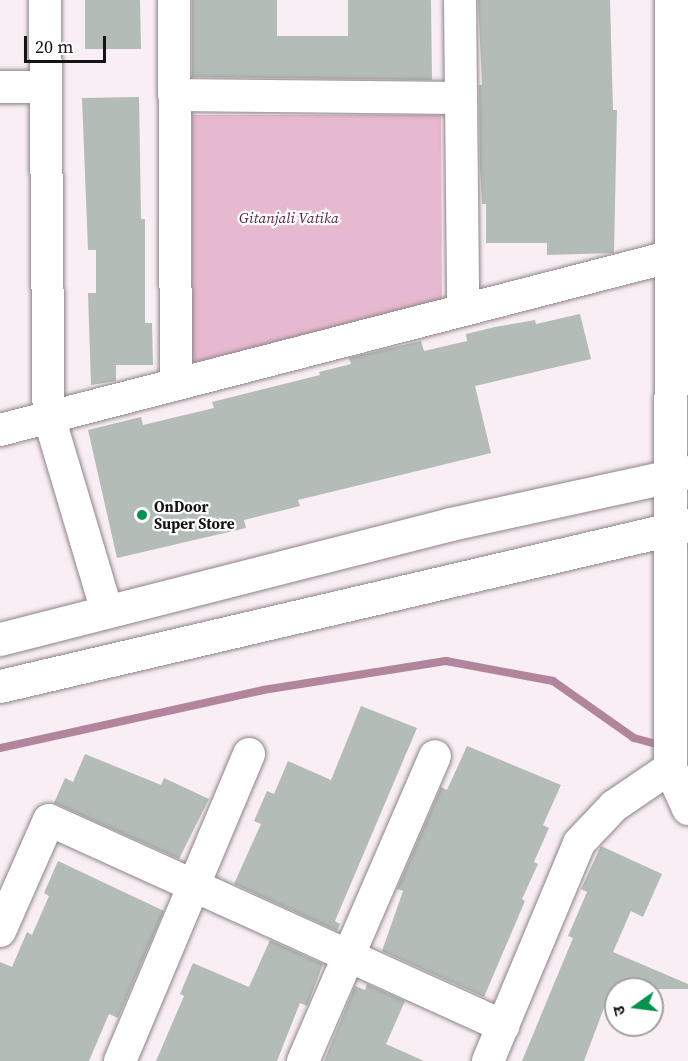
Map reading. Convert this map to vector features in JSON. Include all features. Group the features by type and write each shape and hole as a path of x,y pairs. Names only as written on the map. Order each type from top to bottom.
{"main road":[{"path":"677,22 673,256 680,527 669,638 670,768 688,808"},
{"path":"0,639 450,524 680,474"},
{"path":"0,686 680,527"}],"street":[{"path":"45,0 49,417 107,612"},
{"path":"174,0 176,384"},
{"path":"460,0 463,310"},
{"path":"0,87 46,87"},
{"path":"174,95 461,98"},
{"path":"0,430 673,256"},
{"path":"120,1061 249,754"},
{"path":"303,1061 435,756"},
{"path":"488,1061 579,843 614,806 670,768"},
{"path":"0,931 49,820 504,1026"}],"green space":[{"name":"Gitanjali Vatika","path":"192,115 441,115 442,303 192,363"}],"building":[{"path":"85,0 140,0 141,49 85,49"},
{"path":"192,0 277,0 277,36 348,36 348,0 431,0 432,80 192,77"},
{"path":"478,0 610,0 613,110 617,110 614,253 547,255 547,243 486,243 486,204 482,204 480,167 479,85 482,85"},
{"path":"139,97 141,219 145,219 145,323 152,323 153,365 116,365 116,381 91,385 88,293 96,293 96,250 88,250 82,98"},
{"path":"580,314 591,359 475,386 491,453 298,500 300,506 244,520 246,528 117,558 88,430 141,417 143,425 214,408 212,402 320,375 319,372 351,364 349,358 386,349 421,341 424,351 467,341 466,334 495,327 535,320 536,324"},
{"path":"361,706 417,728 335,921 340,924 337,931 234,884 261,824 254,821 267,791 274,794 288,761 331,780"},
{"path":"467,746 561,785 543,825 549,828 534,862 538,864 522,899 525,901 484,997 382,951 403,891 397,889 441,787 447,790"},
{"path":"85,754 161,785 164,778 209,799 179,859 54,803 65,778 73,782"},
{"path":"601,846 662,874 643,917 631,911 613,952 688,984 688,989 664,989 664,977 604,977 604,1008 584,1061 522,1061 573,938 568,936 587,892 581,889"},
{"path":"58,861 164,911 118,1018 109,1014 89,1061 0,1061 0,962 12,967 27,932 32,935 49,896 44,893"},
{"path":"270,940 323,964 307,1006 300,1003 277,1061 156,1061 184,996 180,994 193,963 249,987"},
{"path":"367,984 405,1001 386,1044 424,1061 324,1061 355,986 365,990"}],"waterway":[{"path":"0,748 263,690 446,661 553,681 634,738 664,746"}],"place":[{"name":"OnDoor Super Store","path":"142,515"}]}
